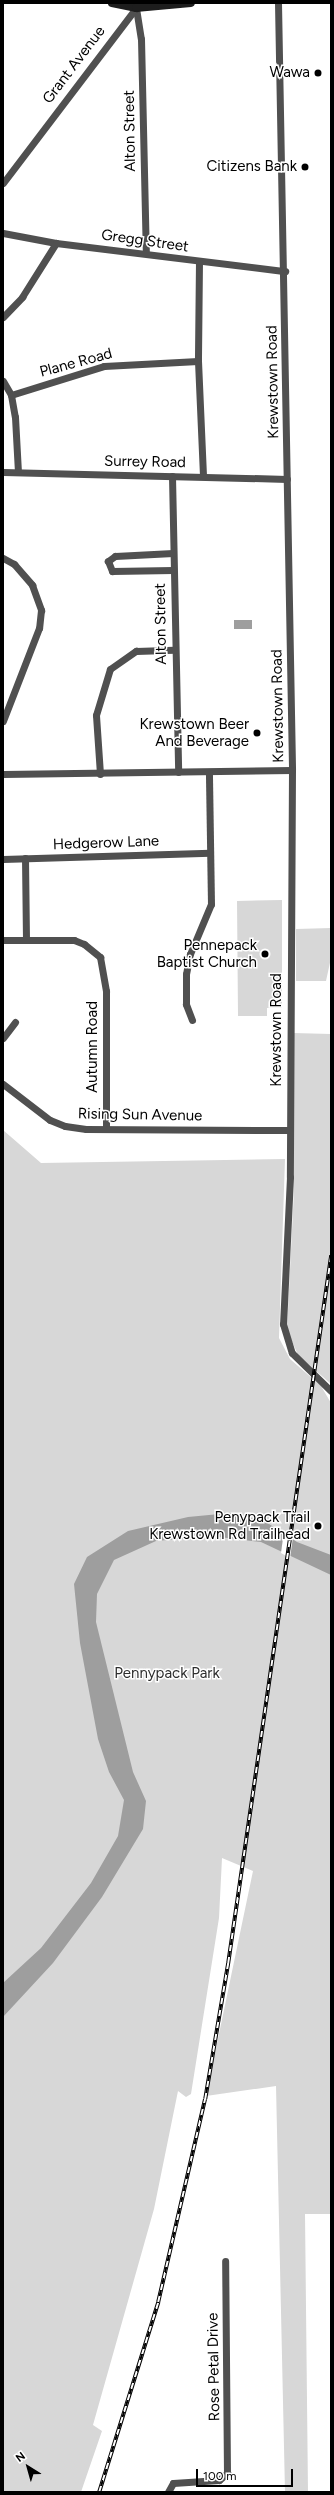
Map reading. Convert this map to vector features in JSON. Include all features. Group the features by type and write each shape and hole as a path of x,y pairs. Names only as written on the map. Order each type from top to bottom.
{"main road":[{"path":"112,3 136,8 191,3"}],"street":[{"name":"Krewstown Road","path":"278,3 285,271 292,770 289,1130 290,1177 283,1324 292,1353 331,1391"},
{"name":"Grant Avenue","path":"3,183 136,8"},
{"name":"Alton Street","path":"136,8 141,39 146,253"},
{"name":"Gregg Street","path":"3,233 56,243 285,271"},
{"path":"3,317 22,297 56,243"},
{"path":"199,261 198,361 203,475"},
{"name":"Plane Road","path":"11,395 104,366 198,361"},
{"path":"3,381 11,395 18,472"},
{"name":"Surrey Road","path":"3,472 172,476 203,475 287,479"},
{"name":"Alton Street","path":"172,476 174,650 178,772"},
{"path":"173,553 115,556 108,561 112,571 173,570"},
{"path":"3,558 14,564 32,584 41,610 40,628 3,721"},
{"path":"100,774 96,715 110,669 136,651 174,650"},
{"path":"3,774 209,773 292,770"},
{"path":"192,1020 186,1004 186,974 190,954 211,904 209,773"},
{"name":"Hedgerow Lane","path":"3,859 210,853"},
{"path":"25,858 26,940"},
{"name":"Autumn Road","path":"3,940 84,944 104,965 106,991 106,1127"},
{"path":"3,1038 15,1022"},
{"name":"Rising Sun Avenue","path":"3,1084 50,1120 86,1129 106,1127 289,1130"},
{"name":"Rose Petal Drive","path":"168,2492 174,2483 219,2480 227,2473 225,2261"}],"green space":[{"path":"282,900 282,1008 267,1008 267,1016 238,1016 237,901"},
{"path":"331,928 331,958 326,981 296,981 296,929"},
{"path":"293,1033 331,1034 331,1384 298,1355 287,1330 294,1190"},
{"name":"Pennypack Park","path":"3,1130 41,1163 285,1159 279,1338 290,1359 321,1386 331,1403 331,2214 305,2214 308,2492 285,2492 276,2086 206,2096 253,1871 222,1858 219,1918 191,2094 186,2097 178,2091 154,2209 93,2425 102,2431 81,2492 3,2492"}],"shaded area":[{"path":"234,620 252,620 252,629 234,629"},
{"path":"230,1513 266,1522 297,1542 331,1555 331,1575 261,1542 211,1536 156,1541 114,1560 97,1594 96,1622 133,1772 146,1801 143,1829 102,1897 53,1963 3,2017 3,1983 41,1948 91,1883 118,1836 124,1800 109,1772 98,1739 80,1643 74,1584 87,1557 128,1531 188,1517"}],"pier":[{"path":"284,1531 293,1537 290,1558 281,1553"}],"railway":[{"path":"99,2492 158,2302 205,2099 228,1963 331,1255"}],"place":[{"name":"Wawa","path":"318,73"},
{"name":"Citizens Bank","path":"305,167"},
{"name":"Krewstown Beer And Beverage","path":"257,733"},
{"name":"Pennepack Baptist Church","path":"265,954"},
{"name":"Penypack Trail Krewstown Rd Trailhead","path":"318,1526"}]}
